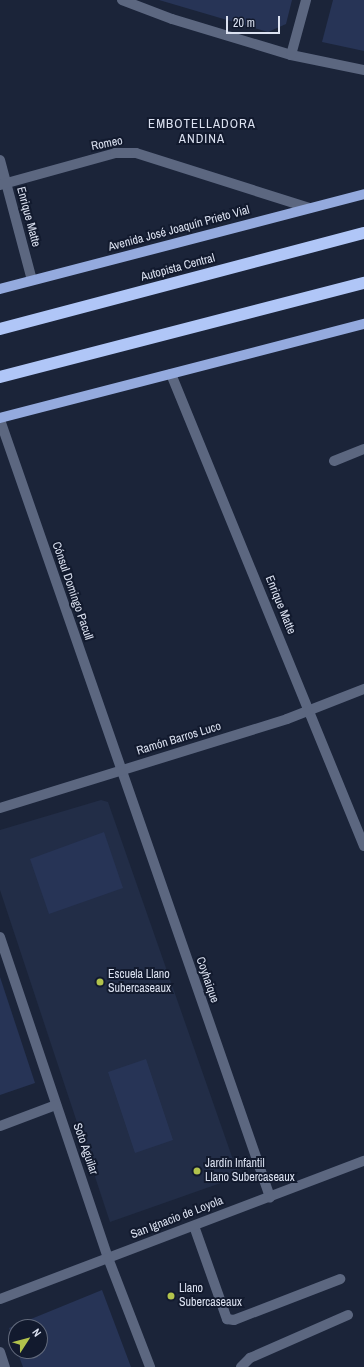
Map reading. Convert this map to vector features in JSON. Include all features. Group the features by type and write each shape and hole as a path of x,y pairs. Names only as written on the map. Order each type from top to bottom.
{"highway":[{"name":"Autopista Central","path":"0,329 364,233"},
{"path":"0,377 364,283"}],"main road":[{"name":"Avenida José Joaquín Prieto Vial","path":"0,289 364,194"},
{"path":"0,419 364,324"}],"street":[{"path":"122,0 172,19 290,55 364,70"},
{"path":"290,55 306,0"},
{"name":"Romeo","path":"3,184 114,153 136,153 309,208"},
{"name":"Enrique Matte","path":"0,160 3,184 32,280"},
{"name":"Enrique Matte","path":"171,374 364,846"},
{"name":"Cónsul Domingo Pacull","path":"0,419 120,771"},
{"path":"334,461 364,449"},
{"name":"Ramón Barros Luco","path":"0,808 309,712 364,689"},
{"name":"Coyhaique","path":"120,771 270,1198"},
{"name":"Soto Aguilar","path":"0,937 108,1258 150,1367"},
{"path":"0,1126 56,1105"},
{"name":"San Ignacio de Loyola","path":"0,1299 270,1198 364,1161"},
{"path":"194,1226 227,1319 234,1320 340,1279"},
{"path":"241,1367 250,1358 348,1315"},
{"path":"0,1352 6,1367"}],"shaded area":[{"path":"159,0 292,0 286,24 268,32"},
{"path":"333,0 364,0 364,51 322,42"},
{"name":"Escuela Llano Subercaseaux","path":"101,800 108,802 238,1174 235,1178 110,1222 0,890 0,830"},
{"path":"104,832 123,888 49,914 30,859"},
{"path":"0,977 35,1083 0,1095"},
{"path":"146,1059 173,1140 135,1153 108,1072"},
{"path":"102,1290 131,1367 23,1367 20,1359 48,1359 48,1319 31,1319"}],"place":[{"name":"Escuela Llano Subercaseaux","path":"100,982"},
{"name":"Jardín Infantil Llano Subercaseaux","path":"197,1171"},
{"name":"Llano Subercaseaux","path":"171,1296"}],"district":[{"name":"EMBOTELLADORA ANDINA","path":"202,132"}]}
